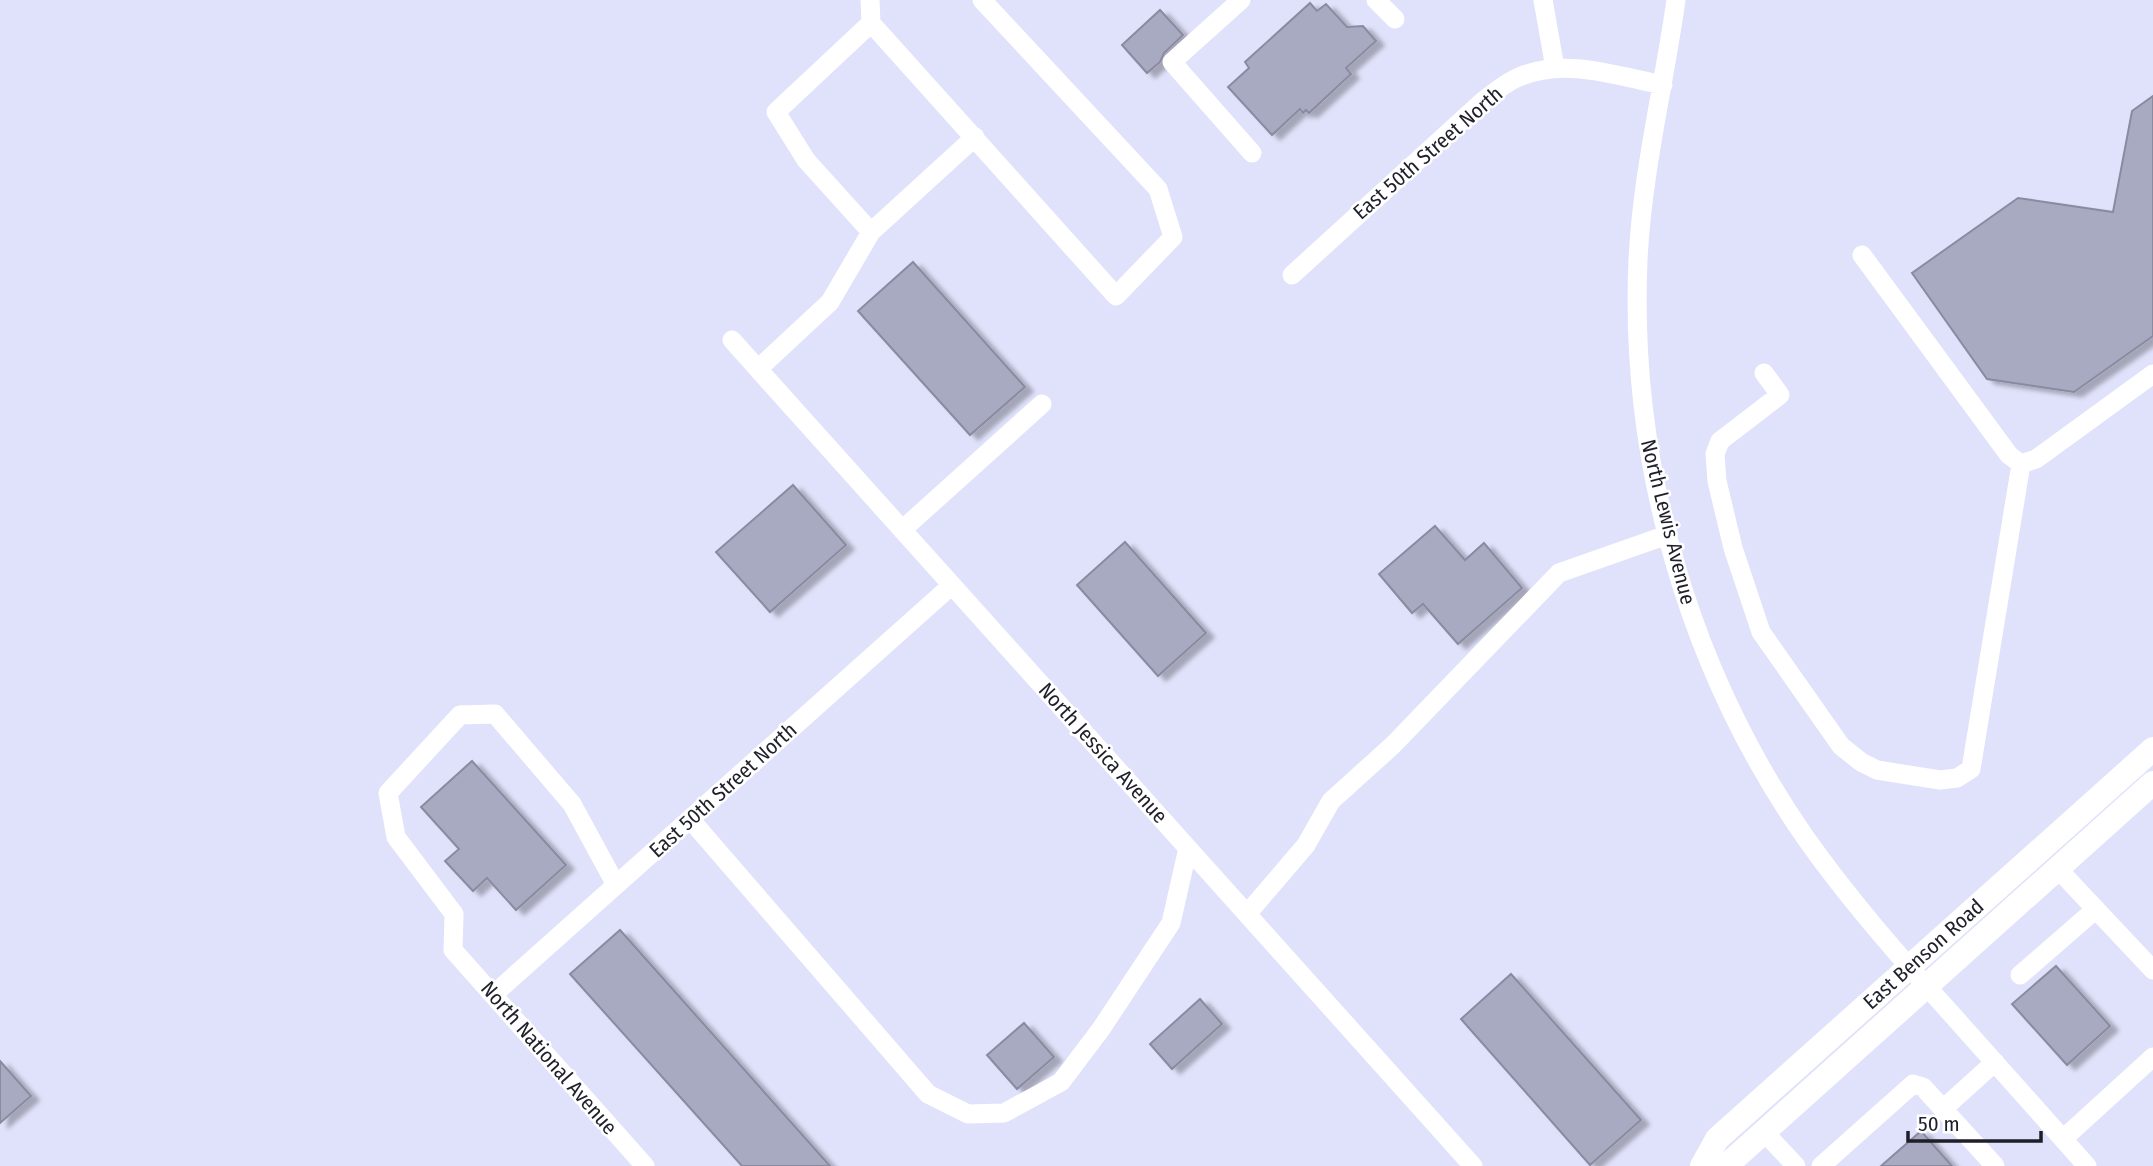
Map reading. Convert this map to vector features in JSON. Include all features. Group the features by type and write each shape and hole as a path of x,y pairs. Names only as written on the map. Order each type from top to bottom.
{"main road":[{"name":"East Benson Road","path":"1702,1166 1717,1139 2153,749"},
{"name":"East Benson Road","path":"1726,1166 2153,783"}],"street":[{"path":"870,0 871,23 1116,296 1173,237 1158,189 982,0"},
{"path":"1241,0 1172,62 1252,153"},
{"path":"1376,0 1395,19"},
{"path":"1543,0 1555,68"},
{"name":"North Lewis Avenue","path":"1676,0 1642,220 1637,299 1645,426 1667,535 1687,606 1717,683 1758,761 1822,862 1909,967 2088,1166"},
{"path":"871,23 776,112 806,160 872,232"},
{"name":"East 50th Street North","path":"1292,275 1483,100 1518,77 1555,68 1577,68 1663,85"},
{"path":"758,369 830,302 872,232 975,137"},
{"path":"1862,255 2009,455 2021,464"},
{"name":"North Jessica Avenue","path":"733,340 1473,1166"},
{"path":"1764,373 1780,395 1726,435 1714,454 1717,481 1733,548 1761,632 1841,746 1861,762 1877,770 1940,780 1957,778 1971,769 2021,464"},
{"path":"2021,464 2036,459 2153,374"},
{"path":"902,530 1042,404"},
{"path":"1247,914 1306,845 1331,801 1393,745 1559,573 1667,535"},
{"name":"East 50th Street North","path":"493,995 952,585"},
{"name":"North National Avenue","path":"616,885 572,804 495,714 460,715 388,793 396,837 454,914 453,950 637,1163"},
{"path":"691,818 928,1094 968,1114 1004,1113 1061,1082 1101,1029 1171,923 1188,849"},
{"path":"2057,868 2153,970"},
{"path":"2020,975 2096,909"},
{"path":"2063,1139 2153,1056"},
{"path":"1943,1110 1995,1062"},
{"path":"1821,1166 1913,1084 1923,1087 1995,1166"},
{"path":"1764,1132 1796,1166"}],"building":[{"path":"1310,3 1317,11 1326,4 1347,27 1363,26 1376,41 1346,68 1351,74 1309,113 1306,110 1303,113 1300,109 1272,135 1228,87 1249,68 1245,62"},
{"path":"1160,10 1183,35 1147,73 1122,45"},
{"path":"2153,96 2153,336 2074,392 1987,379 1912,273 2018,198 2113,212 2132,111"},
{"path":"913,262 1025,387 970,435 858,311"},
{"path":"793,485 846,545 770,612 716,552"},
{"path":"1435,526 1465,560 1484,543 1522,588 1458,644 1423,604 1412,613 1379,574"},
{"path":"1125,542 1206,633 1158,676 1077,585"},
{"path":"472,761 566,865 516,910 487,878 473,891 445,861 459,849 421,807"},
{"path":"620,930 830,1166 742,1166 570,974"},
{"path":"2056,966 2110,1026 2067,1065 2012,1004"},
{"path":"1511,974 1641,1120 1590,1165 1461,1019"},
{"path":"1200,999 1222,1024 1172,1069 1150,1044"},
{"path":"1024,1023 1054,1057 1017,1089 987,1055"},
{"path":"0,1061 31,1096 0,1123"},
{"path":"1921,1131 1952,1166 1881,1166"}]}
